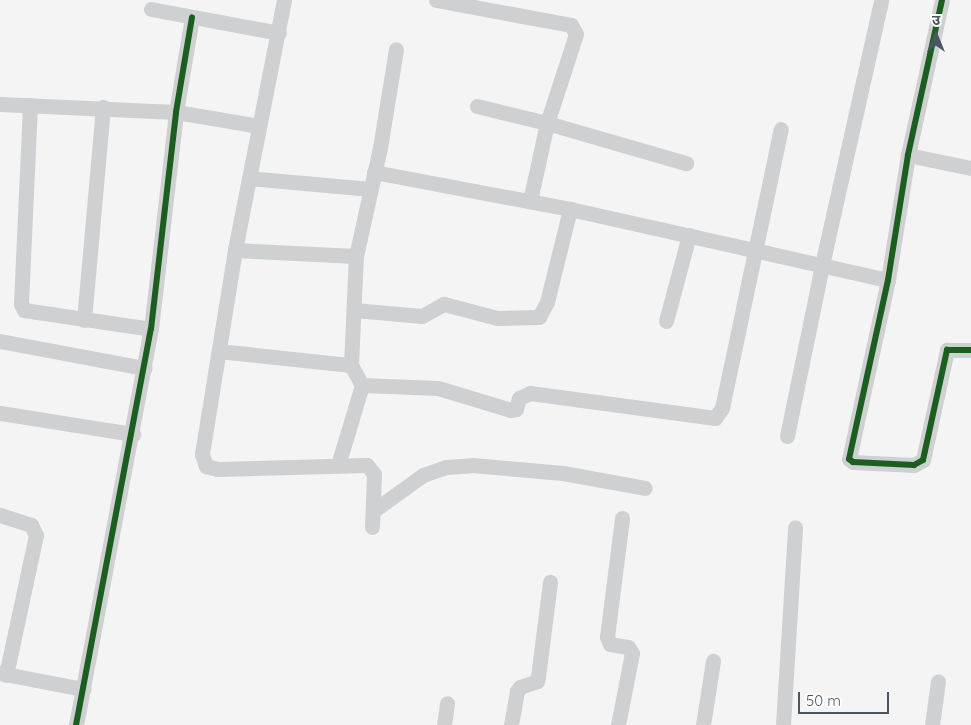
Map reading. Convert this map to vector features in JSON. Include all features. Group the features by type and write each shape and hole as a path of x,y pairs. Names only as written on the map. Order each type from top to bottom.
{"street":[{"path":"284,0 249,178 202,454 206,466 367,465 372,468 372,527"},
{"path":"441,0 575,28 576,34 547,123 530,201"},
{"path":"787,436 822,265 881,0"},
{"path":"942,0 908,156 888,280 849,459 914,465 923,460 947,350 971,350"},
{"path":"151,9 279,32"},
{"path":"76,725 152,329 176,112 192,17"},
{"path":"338,465 362,385 352,365 356,256 371,189 396,49"},
{"path":"0,104 103,107 176,112 259,126"},
{"path":"30,105 21,304 24,310 32,313 152,329"},
{"path":"477,106 547,123 686,162"},
{"path":"84,320 103,107"},
{"path":"362,385 438,388 511,410 516,409 520,398 530,393 715,418 722,408 757,250 781,129"},
{"path":"908,156 971,168"},
{"path":"374,172 570,209 888,280"},
{"path":"249,178 371,189"},
{"path":"354,310 422,316 444,304 497,318 539,317 547,302 570,209"},
{"path":"666,320 689,235"},
{"path":"236,250 356,256"},
{"path":"0,341 144,368"},
{"path":"219,351 352,365"},
{"path":"0,413 133,434"},
{"path":"373,511 423,475 446,467 472,465 563,473 645,488"},
{"path":"0,515 31,525 36,536 3,674 83,689"},
{"path":"618,725 632,653 628,648 610,644 607,637 622,518"},
{"path":"783,725 795,527"},
{"path":"511,725 517,691 520,687 537,681 550,582"},
{"path":"703,725 713,661"},
{"path":"932,725 938,681"},
{"path":"444,725 446,703"}],"cycle path":[{"path":"942,0 908,155 888,280 849,459 853,462 914,465 923,460 947,350 971,350"},
{"path":"76,725 151,329 176,112 192,17"}]}
